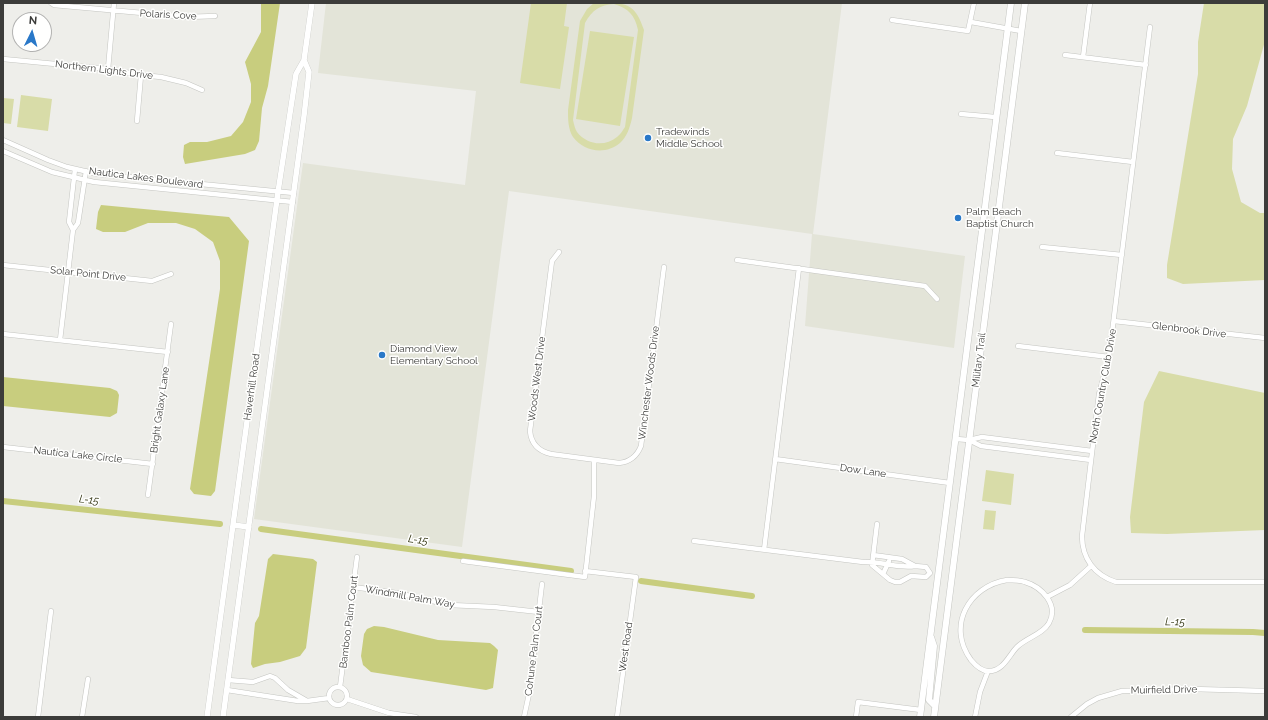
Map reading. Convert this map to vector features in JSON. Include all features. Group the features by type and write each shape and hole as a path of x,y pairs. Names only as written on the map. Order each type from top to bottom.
{"main road":[{"name":"Military Trail","path":"920,717 995,118 1011,3"},
{"name":"Military Trail","path":"934,717 1025,3"},
{"path":"930,635 934,646 929,700 936,706"},
{"path":"921,710 925,713 926,717"}],"street":[{"name":"Polaris Cove","path":"51,3 54,5 187,17 215,16"},
{"path":"108,69 114,3"},
{"name":"Haverhill Road","path":"207,717 278,192 296,74 304,60 312,3"},
{"path":"892,20 968,31 974,3"},
{"path":"1083,57 1090,3"},
{"path":"971,22 1021,31"},
{"name":"North Country Club Drive","path":"1091,566 1084,552 1082,536 1099,394 1109,357 1114,321 1150,27"},
{"path":"1065,55 1146,65"},
{"name":"Northern Lights Drive","path":"3,59 108,69 161,77 186,83 202,90"},
{"name":"Haverhill Road","path":"223,717 293,202 309,72 304,60"},
{"path":"137,121 141,75"},
{"path":"961,114 995,118"},
{"name":"Nautica Lakes Boulevard","path":"3,140 48,160 75,169 118,176 294,193"},
{"name":"Nautica Lakes Boulevard","path":"3,151 47,170 74,178 117,186 293,202"},
{"path":"1057,153 1134,162"},
{"path":"73,230 69,222 75,169"},
{"path":"60,340 73,230 78,223 86,171"},
{"path":"1042,247 1122,255"},
{"name":"Woods West Drive","path":"558,252 552,261 531,435 536,446 546,453 594,460"},
{"path":"737,260 925,286 937,299"},
{"name":"Solar Point Drive","path":"3,265 152,281 171,274"},
{"name":"Winchester Woods Drive","path":"594,460 624,463 635,457 641,446 664,267"},
{"path":"764,550 799,268"},
{"name":"Glenbrook Drive","path":"1114,321 1265,338"},
{"name":"Bright Galaxy Lane","path":"148,495 171,324"},
{"path":"3,334 168,352"},
{"path":"1018,346 1109,357"},
{"path":"956,439 969,440 982,437 1092,451"},
{"path":"969,440 981,446 1091,460"},
{"name":"Nautica Lake Circle","path":"3,448 153,464"},
{"name":"Dow Lane","path":"775,459 950,483"},
{"path":"463,560 585,577 594,496 594,460"},
{"path":"877,524 872,565 890,580 895,582 900,582 911,576 926,577 930,573"},
{"path":"233,525 249,527"},
{"path":"694,541 863,562 909,567 926,567 930,573 938,574"},
{"path":"873,555 902,559 916,566"},
{"name":"Bamboo Palm Court","path":"340,687 357,557"},
{"path":"883,574 888,564 889,557"},
{"path":"1047,597 1070,585 1091,566 1099,574 1121,582 1265,582"},
{"name":"West Road","path":"586,571 636,577 617,717"},
{"path":"1007,580 1024,581 1041,590 1047,597 1052,611 1051,619 1042,631 1030,637 1018,646 1000,667 992,671 980,668 973,663 962,641 961,625 966,609 978,593 999,581 1007,580"},
{"name":"Cohune Palm Court","path":"524,717 529,694 542,584"},
{"name":"Windmill Palm Way","path":"353,587 397,593 450,605 494,607 539,612"},
{"path":"38,717 51,611"},
{"path":"975,717 980,692 988,671"},
{"path":"228,680 253,682 270,676 275,678 288,690 307,701"},
{"path":"82,717 88,679"},
{"path":"340,687 346,691 347,699 342,704 336,705 330,701 329,698 331,689 340,687"},
{"name":"Muirfield Drive","path":"1071,717 1087,704 1098,698 1122,691 1192,689 1265,691"},
{"path":"227,690 298,701 329,698"},
{"path":"347,699 389,713 416,717"},
{"path":"856,717 858,702 921,710"}],"shaded area":[{"path":"261,3 280,3 268,86 262,108 259,141 255,150 245,154 185,164 183,157 184,145 190,142 207,142 231,136 243,122 251,102 251,84 245,62 261,32"},
{"path":"326,3 842,3 813,234 965,256 954,348 805,326 812,234 509,191 462,547 254,519 303,163 465,185 476,91 318,73"},
{"path":"531,3 567,3 564,26 569,27 560,89 520,83"},
{"path":"594,3 613,3 626,5 632,8 636,13 644,30 632,118 629,128 625,138 620,143 614,147 602,150 589,149 583,146 571,134 569,124 568,110 580,21 587,9","holes":["614,4 627,10 633,16 638,30 625,127 619,135 612,140 596,143 586,140 581,136 576,131 573,120 585,23 597,9"]},
{"path":"1204,3 1265,3 1265,41 1247,106 1233,139 1232,169 1241,202 1260,213 1265,213 1265,280 1183,284 1167,278 1167,265 1198,74 1198,42"},
{"path":"590,31 634,37 620,126 576,119"},
{"path":"21,95 52,99 48,131 17,127"},
{"path":"3,98 14,99 11,124 3,123"},
{"path":"101,205 229,217 249,241 215,491 211,496 194,494 190,489 220,289 220,261 213,242 195,229 176,223 148,223 125,232 103,232 96,229 98,212"},
{"path":"1159,371 1265,393 1265,530 1167,534 1131,533 1130,517 1144,402"},
{"path":"3,377 110,388 117,391 119,395 117,413 110,417 3,406"},
{"path":"986,470 1014,474 1011,505 982,501"},
{"path":"985,510 996,511 994,530 983,529"},
{"path":"273,554 313,559 317,562 306,648 300,656 253,668 251,664 255,623 259,616 268,559"},
{"path":"374,626 438,640 490,643 498,650 493,688 486,690 371,672 363,665 361,656 364,634 367,629"}],"waterway":[{"name":"L-15","path":"3,501 220,524"},
{"name":"L-15","path":"261,529 571,571"},
{"name":"L-15","path":"641,581 752,596"},
{"name":"L-15","path":"1085,630 1265,633"}],"place":[{"name":"Tradewinds Middle School","path":"648,138"},
{"name":"Palm Beach Baptist Church","path":"958,218"},
{"name":"Diamond View Elementary School","path":"382,355"}]}
